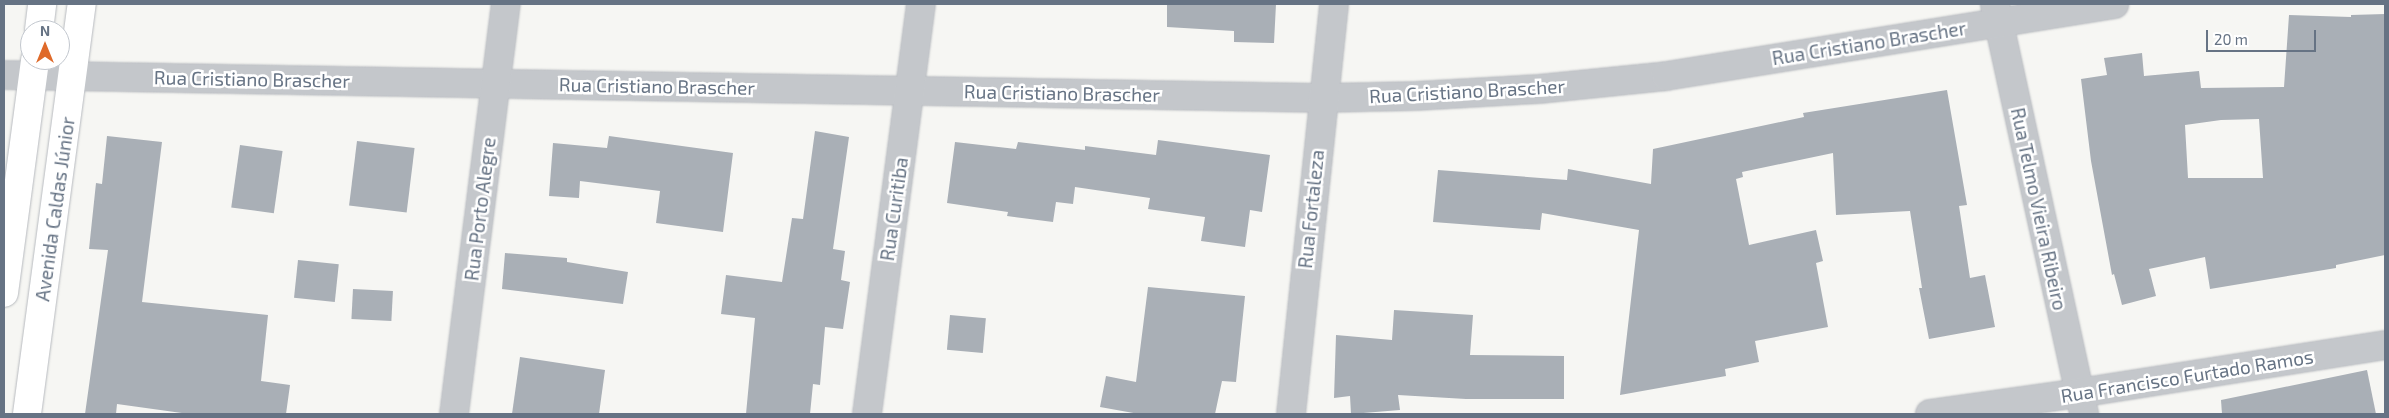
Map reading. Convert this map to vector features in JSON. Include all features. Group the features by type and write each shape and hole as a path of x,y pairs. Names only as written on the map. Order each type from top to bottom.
{"main road":[{"path":"40,20 42,4"},
{"name":"Avenida Caldas Júnior","path":"27,414 82,4"},
{"name":"Avenida Caldas Júnior","path":"4,293 34,70"}],"street":[{"name":"Rua Porto Alegre","path":"454,414 506,4"},
{"name":"Rua Curitiba","path":"867,414 922,4"},
{"name":"Rua Fortaleza","path":"1291,414 1322,98 1334,4"},
{"name":"Rua Cristiano Brascher","path":"44,70 72,76 1322,98 1530,90 1666,76 1997,13 2114,4"},
{"name":"Rua Telmo Vieira Ribeiro","path":"1997,13 2081,404"},
{"name":"Rua Cristiano Brascher","path":"4,75 25,70"},
{"name":"Rua Francisco Furtado Ramos","path":"1930,414 2081,404 2385,345"}],"building":[{"path":"1167,4 1276,4 1274,43 1234,42 1234,31 1167,27"},
{"path":"2385,14 2385,255 2336,265 2336,268 2210,289 2205,257 2149,269 2156,296 2122,305 2114,274 2112,275 2091,161 2081,79 2107,75 2104,58 2142,53 2144,76 2199,71 2201,88 2284,87 2289,15 2351,17 2351,15","holes":["2259,119 2263,178 2188,178 2185,125 2221,120"]},
{"path":"1947,90 1967,205 1959,206 1970,278 1985,275 1995,327 1929,339 1919,288 1922,288 1910,211 1836,215 1833,153 1742,172 1743,177 1736,179 1749,245 1816,230 1823,261 1816,263 1828,327 1755,341 1759,362 1725,369 1726,376 1620,395 1639,230 1542,213 1540,230 1433,222 1438,170 1567,180 1568,169 1651,184 1653,149 1804,117 1803,113"},
{"path":"815,131 849,137 833,249 845,251 841,280 850,282 843,329 825,327 820,385 813,384 810,414 746,414 755,318 721,314 726,275 782,282 792,218 803,219"},
{"path":"107,136 162,142 142,302 268,315 261,381 290,385 286,414 189,414 117,404 116,414 85,414 108,250 89,249 96,183 102,184"},
{"path":"609,136 733,153 723,232 656,223 660,191 580,181 579,198 549,196 553,143 607,148"},
{"path":"1158,140 1270,155 1262,212 1250,210 1245,247 1201,241 1205,217 1148,209 1150,198 1075,187 1073,204 1056,202 1053,222 1007,216 1008,212 947,203 955,142 1016,149 1018,142 1085,150 1085,146 1156,155"},
{"path":"357,141 415,148 407,213 349,206"},
{"path":"240,145 283,151 274,213 231,207"},
{"path":"505,253 567,258 567,262 628,272 623,304 502,289"},
{"path":"298,260 339,264 335,302 294,298"},
{"path":"1148,287 1245,296 1236,382 1222,381 1215,414 1139,414 1100,407 1106,376 1136,382"},
{"path":"353,289 393,291 391,321 351,319"},
{"path":"1394,310 1473,315 1470,355 1564,356 1564,399 1466,399 1398,395 1400,410 1351,414 1350,396 1334,398 1336,335 1392,340"},
{"path":"950,315 986,318 983,353 947,350"},
{"path":"520,357 605,370 599,414 512,414"},
{"path":"2367,370 2376,414 2222,414 2221,400"}]}
